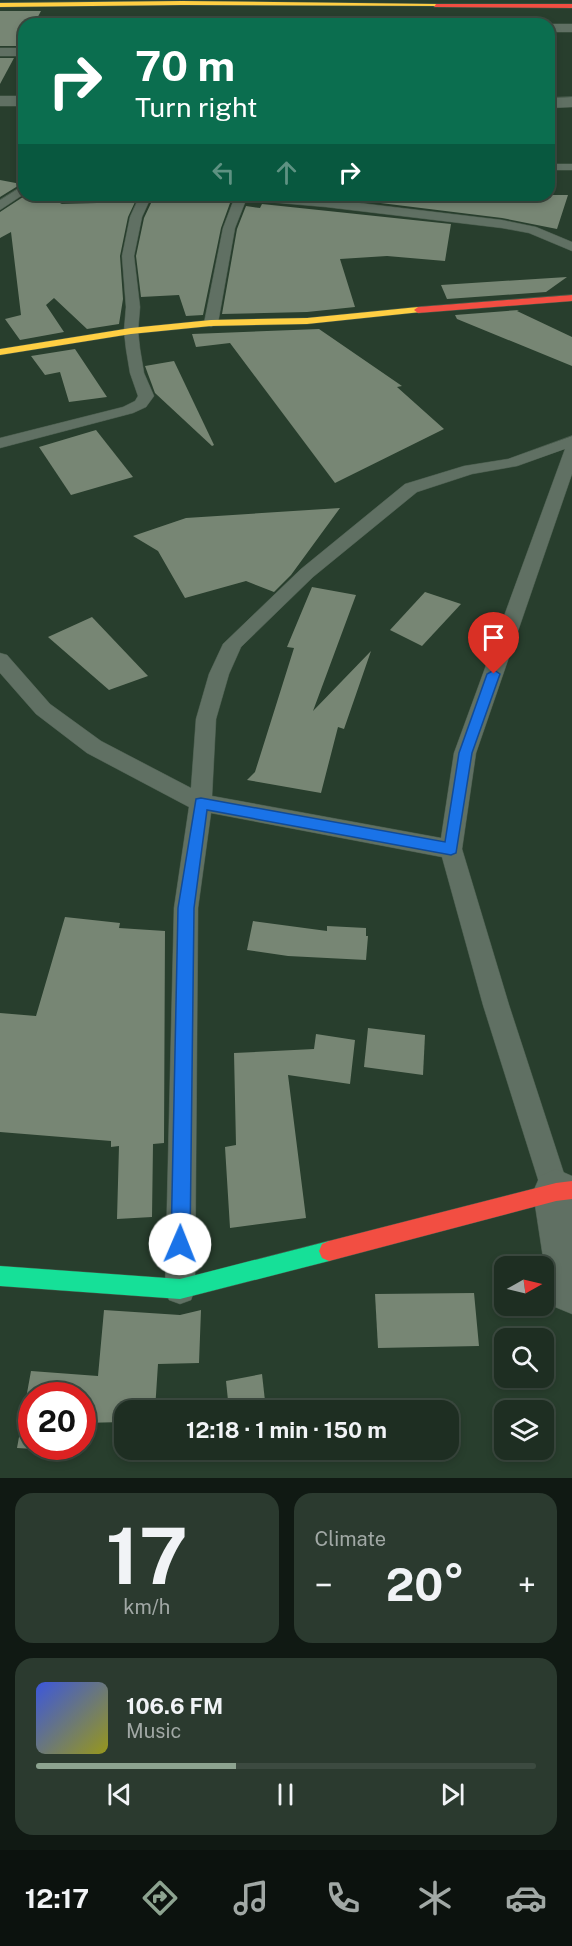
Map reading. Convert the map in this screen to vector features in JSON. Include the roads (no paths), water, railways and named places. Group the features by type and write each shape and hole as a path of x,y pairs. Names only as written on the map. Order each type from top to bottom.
{"street":[{"path":"0,6 183,1 297,6 440,3 572,6"},
{"path":"555,28 572,28"},
{"path":"0,52 18,52"},
{"path":"0,101 18,101"},
{"path":"555,103 572,102"},
{"path":"0,352 131,331 211,323 307,321 435,308 572,298"},
{"path":"0,1276 180,1289 564,1191 572,1290"}],"lane":[{"path":"555,167 572,167"},
{"path":"0,206 18,192"},
{"path":"0,443 128,410 141,404 146,396 137,373 131,331 133,308 128,256 136,218 143,201"},
{"path":"211,323 235,201"},
{"path":"310,201 428,209 532,230 572,247"},
{"path":"180,1289 186,908 201,803 206,719 219,674 233,644 307,573 411,488 470,469 511,463 572,441"},
{"path":"564,1191 496,1005 451,849 465,753 572,451"},
{"path":"0,660 43,709 94,747 201,803 451,849"}]}
